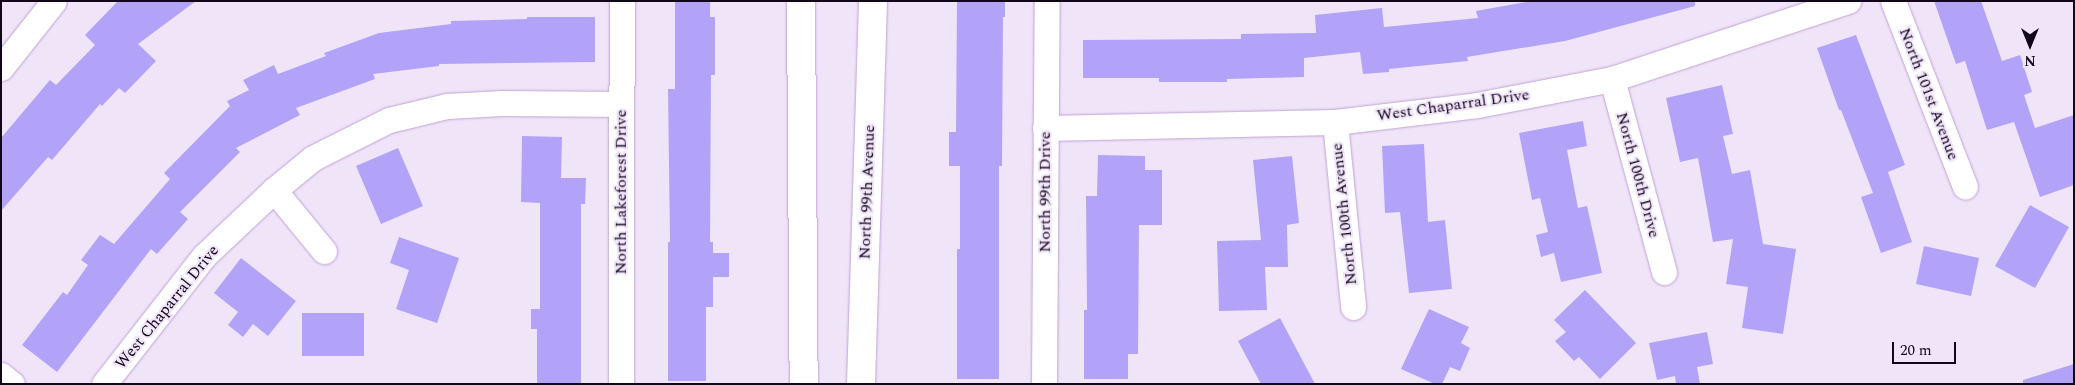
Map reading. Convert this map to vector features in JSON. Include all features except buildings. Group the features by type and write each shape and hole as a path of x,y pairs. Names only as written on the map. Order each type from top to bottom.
{"main road":[{"path":"801,1 804,384"},
{"name":"North 99th Avenue","path":"862,384 873,1"}],"street":[{"path":"1,68 54,1"},
{"name":"North Lakeforest Drive","path":"620,384 622,1"},
{"name":"North 99th Drive","path":"1044,384 1047,1"},
{"name":"West Chaparral Drive","path":"1045,128 1335,122 1477,105 1612,79 1848,1"},
{"name":"North 101st Avenue","path":"1893,1 1965,187"},
{"name":"North 100th Drive","path":"1612,79 1664,272"},
{"name":"West Chaparral Drive","path":"104,384 204,256 274,190 313,158 389,120 447,106 502,103 621,104"},
{"name":"North 100th Avenue","path":"1335,122 1353,307"},
{"path":"274,190 324,251"},
{"path":"1,375 12,384"}]}
